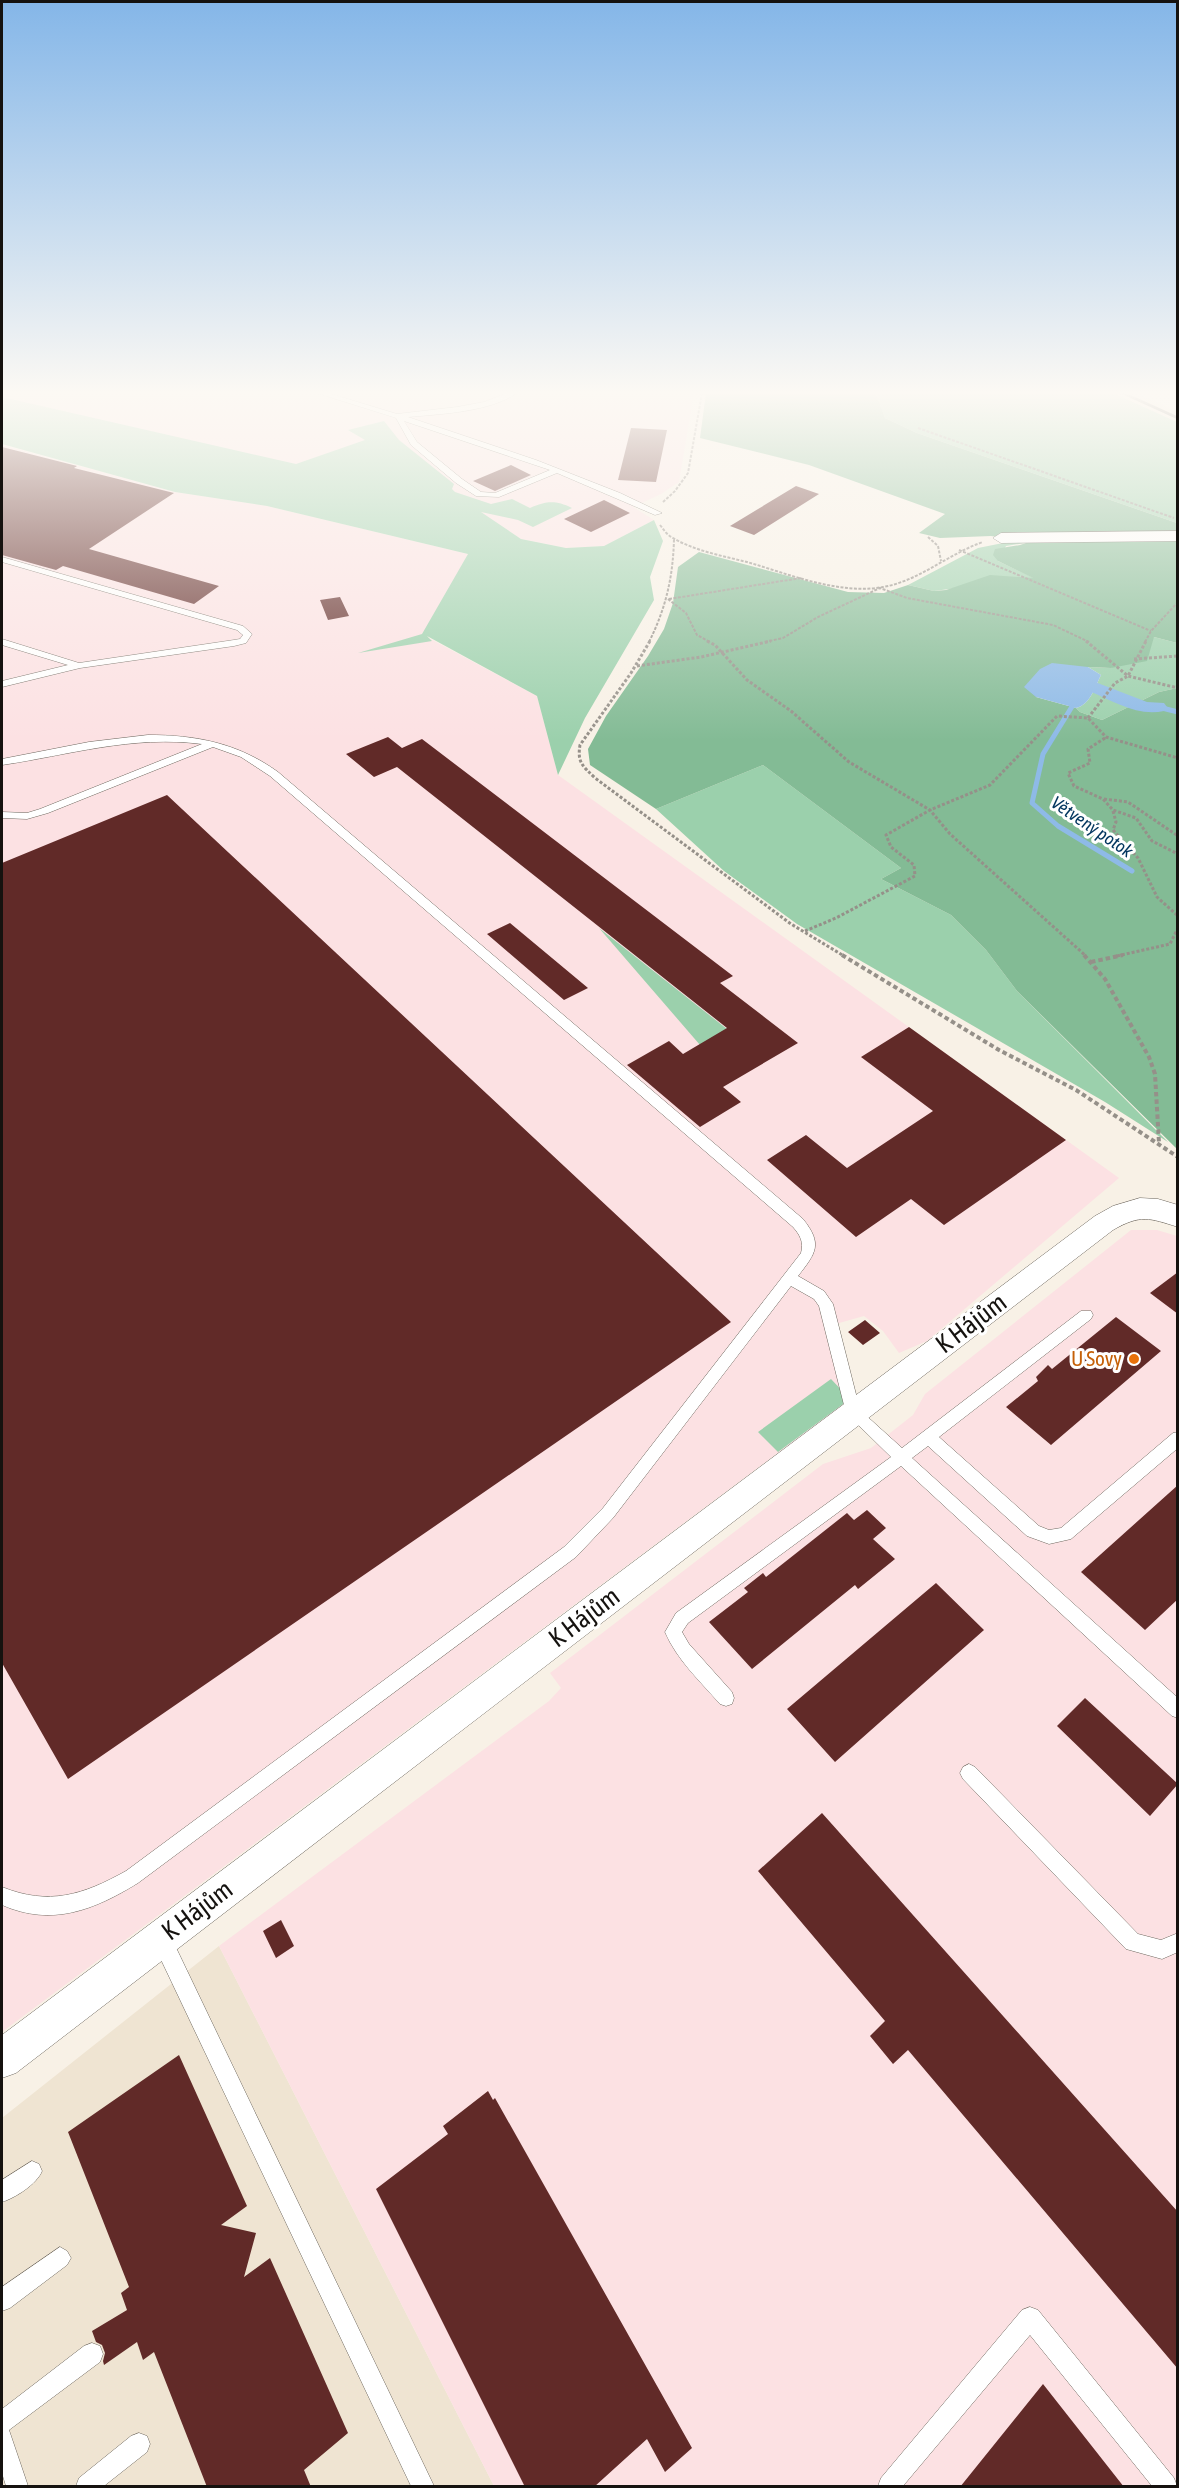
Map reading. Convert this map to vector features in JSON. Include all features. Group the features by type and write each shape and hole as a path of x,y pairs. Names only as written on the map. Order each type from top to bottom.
{"street":[{"path":"1001,538 1178,536"},
{"name":"K Hájům","path":"2,2059 1117,1215 1130,1209 1146,1207 1178,1217"}],"lane":[{"path":"648,509 657,513"},
{"path":"2,561 213,620 246,631 248,634 243,641 234,643 80,665 2,684"},
{"path":"2,642 80,665"},
{"path":"2,762 141,740 165,739 212,744 235,750 274,774 798,1223 810,1240 807,1255 790,1278 608,1513 570,1552 112,1890 93,1898 62,1906 34,1906 2,1896"},
{"path":"2,815 27,816 44,811 212,744"},
{"path":"790,1278 819,1295 826,1304 853,1413 1174,1701"},
{"path":"726,1698 683,1650 674,1632 682,1618 902,1457 1086,1315"},
{"path":"928,1437 1033,1531 1048,1537 1065,1534 1178,1438"},
{"path":"969,1773 1133,1942 1162,1950 1178,1942"},
{"path":"161,1938 423,2487"},
{"path":"2,2192 32,2171"},
{"path":"2,2300 60,2258"},
{"path":"890,2487 1030,2318 1166,2487"},
{"path":"2,2422 92,2354"},
{"path":"2,2439 17,2487"},
{"path":"87,2487 139,2444"}],"path":[{"path":"657,513 659,509"},
{"path":"1150,509 1178,519"},
{"path":"928,537 938,546 941,561"},
{"path":"636,666 722,653 783,638 818,617 880,588 922,574 959,550 1001,538"},
{"path":"1178,688 1128,676 1089,642 1053,625 907,598 880,588 846,586 803,577 703,550 674,539 675,553 668,599 651,642 580,745 578,756 582,765 623,801 791,924 999,1050 1076,1090 1178,1157"},
{"path":"959,550 1151,631"},
{"path":"668,599 680,599 708,591 803,577"},
{"path":"668,599 686,613 697,634 722,653 747,680 791,711 849,762 930,810 950,834 1077,946 1105,979 1149,1057 1155,1074 1159,1143"},
{"path":"1088,718 1111,688 1128,676 1134,660 1151,631 1178,602"},
{"path":"1134,660 1178,656"},
{"path":"804,932 836,918 915,876 914,865 891,847 886,836 930,810 990,785 1057,716 1088,718 1106,738 1178,758"},
{"path":"1106,738 1088,749 1090,763 1068,773 1074,786 1103,799 1128,802 1178,836"},
{"path":"1103,799 1113,810 1116,822 1113,830 1138,858 1157,897 1178,916"},
{"path":"1113,810 1136,818 1152,841 1178,854"},
{"path":"1090,962 1170,944 1178,927"}],"shaded area":[{"path":"2,509 280,509 468,554 425,636 537,696 558,775 1119,1178 927,1341 899,1353 883,1331 864,1316 825,1327 850,1399 2,2032"},
{"path":"467,509 636,509 654,520 604,546 566,548 521,539 479,512"},
{"path":"1131,1230 1157,1230 1177,1236 1177,2486 494,2486 219,1946 549,1701 561,1688 550,1673 823,1464 871,1448 913,1415 925,1394"},
{"path":"219,1946 494,2486 2,2486 2,2118"}],"green space":[{"path":"280,509 570,509 533,527 518,520 481,512 521,539 566,548 604,546 654,520 663,541 650,577 654,600 585,718 558,775 537,696 427,636 432,641 358,653 422,634 468,554"},
{"path":"931,509 1137,509 1177,523 1177,643 1154,637 1147,661 1111,668 1088,667 1036,697 1076,708 1080,712 1102,720 1159,692 1177,688 1177,1149 1017,991 986,950 951,915 881,879 901,868 763,765 656,809 590,765 588,749 606,716 664,629 673,603 678,567 699,552 848,592 884,593 908,585 934,591 946,590 990,575 1033,578 998,561 993,555 995,549 1029,542 991,536 940,538 919,533 945,514"},
{"path":"1137,509 1177,509 1177,523"},
{"path":"1018,540 1031,542 1006,546 998,561 1034,578 934,591 908,585 978,548"},
{"path":"1154,637 1177,643 1177,688 1159,692 1102,720 1080,712 1076,708 1085,703 1101,675 1088,667 1111,668"},
{"path":"763,765 901,868 881,879 951,915 986,950 1017,991 1168,1142 1105,1102 797,924 724,871 656,809"},
{"path":"599,928 727,1029 700,1045"},
{"path":"831,1379 850,1399 778,1452 758,1432"}],"water":[{"path":"1052,663 1088,667 1101,675 1092,695 1081,706 1076,708 1036,697 1024,687 1040,669"}],"building":[{"path":"2,509 150,509 89,549 219,586 194,604 63,566 56,570 2,555"},
{"path":"585,509 622,509 630,513 591,532 564,519"},
{"path":"758,509 795,509 754,535 730,526"},
{"path":"340,597 349,616 328,620 320,600"},
{"path":"388,737 402,748 422,739 733,976 720,983 798,1043 723,1087 741,1102 700,1127 627,1065 669,1041 683,1054 727,1028 397,767 374,777 346,754"},
{"path":"167,795 731,1322 68,1779 2,1663 2,863"},
{"path":"510,923 588,988 564,1000 487,934"},
{"path":"909,1027 1066,1140 944,1225 911,1199 856,1237 767,1160 806,1135 847,1168 933,1111 861,1057"},
{"path":"1178,1272 1178,1314 1150,1293"},
{"path":"1116,1317 1161,1351 1051,1445 1006,1407 1038,1381 1036,1377 1048,1365 1052,1369"},
{"path":"865,1320 880,1333 863,1345 848,1332"},
{"path":"1178,1485 1178,1599 1145,1630 1081,1572"},
{"path":"867,1510 886,1528 873,1539 895,1559 858,1589 855,1585 752,1669 709,1622 748,1592 744,1588 763,1573 766,1577 847,1513 854,1520"},
{"path":"936,1583 984,1630 835,1762 787,1709"},
{"path":"1085,1698 1178,1784 1150,1816 1057,1726"},
{"path":"822,1813 1178,2212 1178,2369 908,2050 893,2064 870,2036 885,2021 758,1871"},
{"path":"281,1920 294,1946 276,1958 263,1931"},
{"path":"179,2055 247,2206 221,2225 256,2233 244,2277 270,2258 348,2433 304,2470 311,2487 207,2487 154,2352 143,2360 137,2342 104,2365 105,2353 102,2345 96,2342 92,2331 127,2310 121,2293 129,2287 68,2132"},
{"path":"488,2091 493,2100 495,2098 692,2448 665,2472 647,2439 594,2487 525,2487 376,2189 448,2134 443,2126"},
{"path":"1043,2384 1124,2487 960,2487"}],"waterway":[{"name":"Větvený potok","path":"1095,687 1145,708 1158,707"},
{"name":"Větvený potok","path":"1076,700 1043,754 1032,803 1058,826 1132,871"},
{"name":"Větvený potok","path":"1158,707 1178,712"}],"place":[{"name":"U Sovy","path":"1134,1359"}]}
